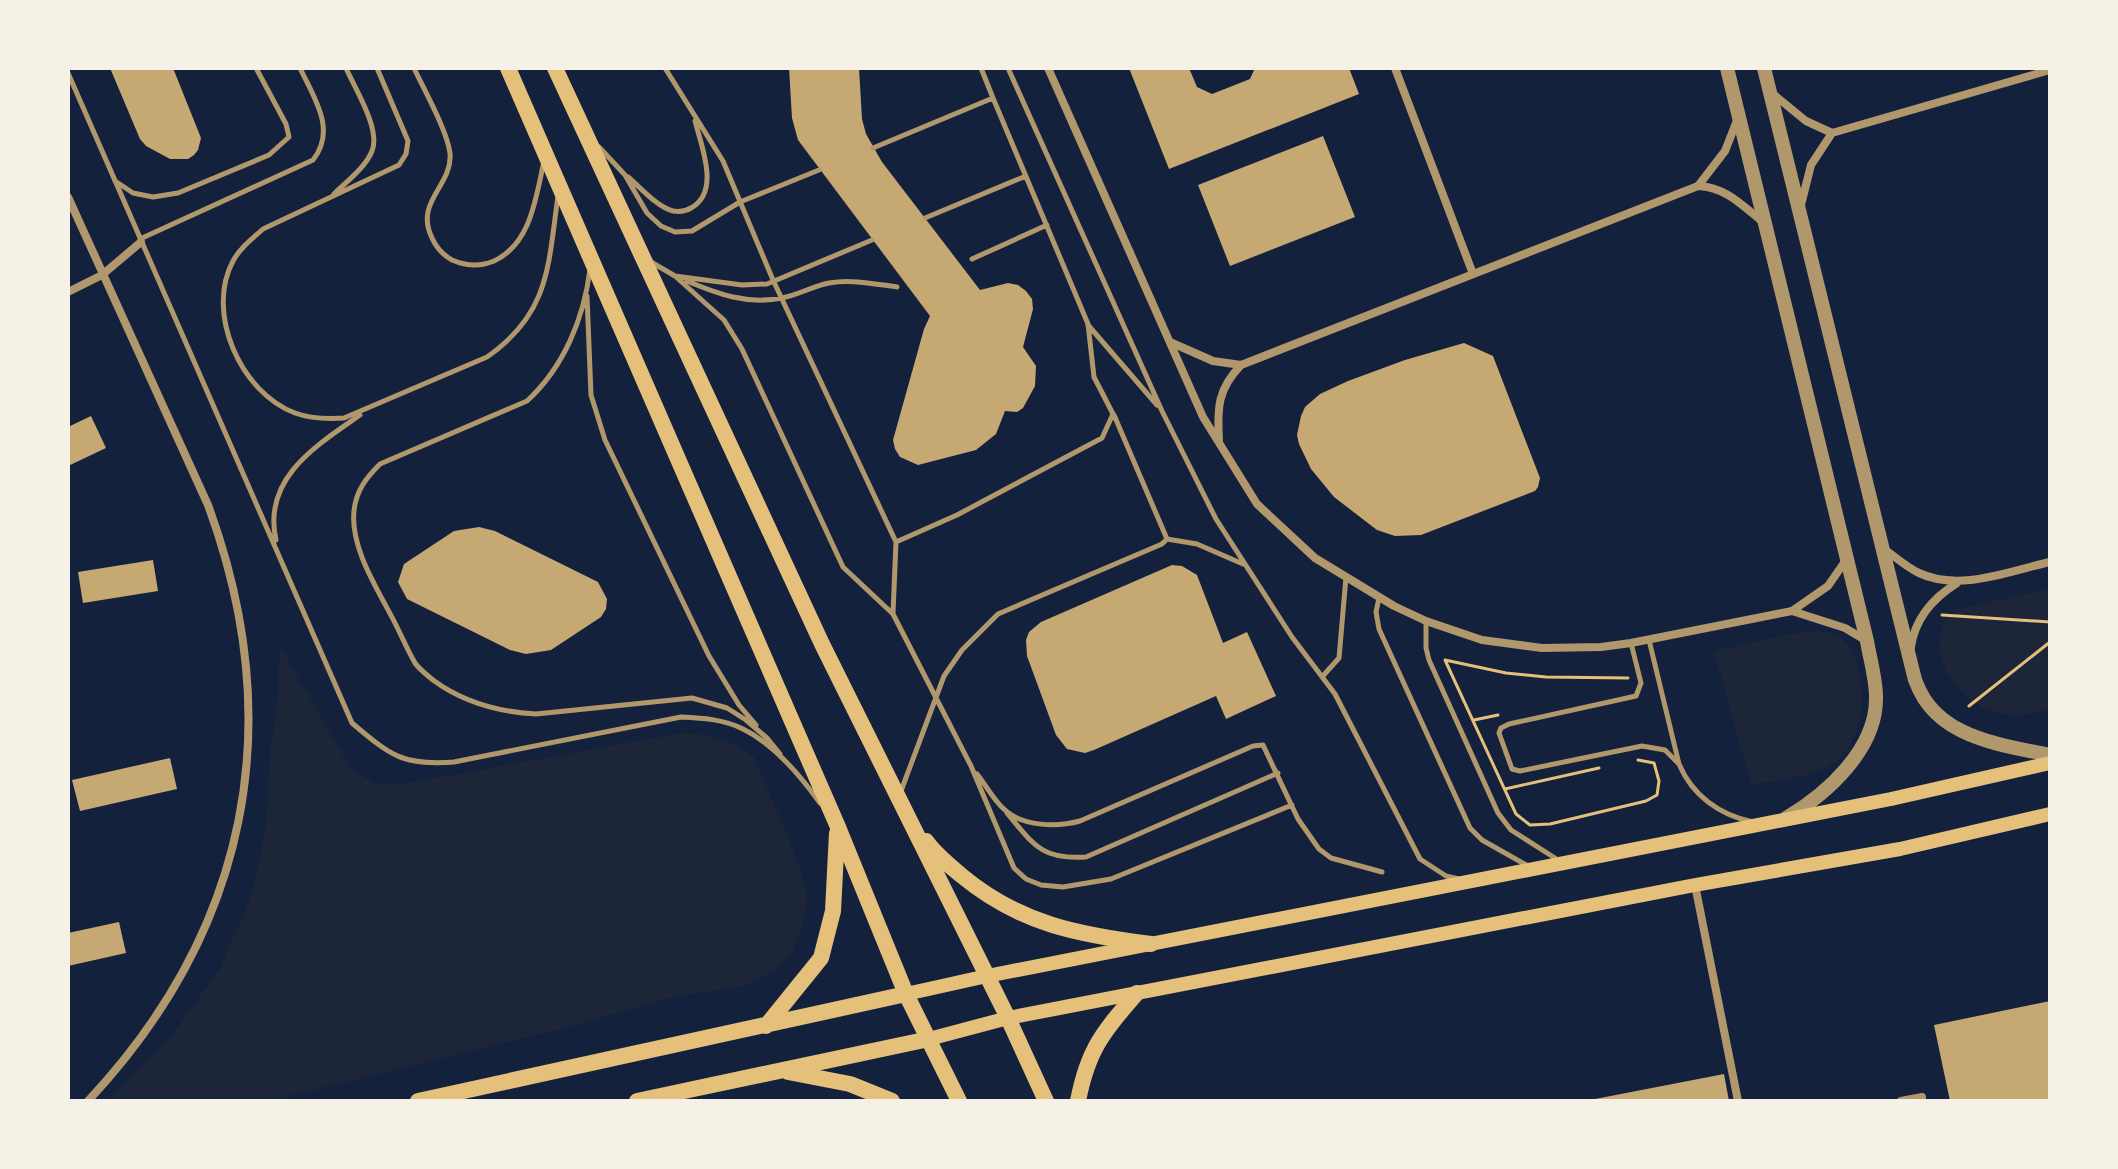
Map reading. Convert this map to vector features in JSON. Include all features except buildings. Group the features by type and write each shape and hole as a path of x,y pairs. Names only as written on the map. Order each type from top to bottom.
{"main road":[{"path":"508,68 838,827 906,994 959,1101"},
{"path":"555,68 822,644 1008,1018 1046,1101"},
{"path":"418,1101 987,976 1891,799 2050,763"},
{"path":"897,799 934,852 972,884 1020,914 1091,936 1151,944"},
{"path":"637,1101 929,1039 1008,1018 1695,885 1900,849 2050,814"},
{"path":"766,1026 821,958 833,911 838,827"},
{"path":"1078,1101 1084,1069 1100,1036 1137,993"},
{"path":"779,1070 850,1084 892,1101"}],"street":[{"path":"1048,68 1203,417 1257,504 1315,558 1379,598 1426,621 1482,640 1542,648 1601,647 1792,611 1828,586 1846,560"},
{"path":"1395,68 1473,274"},
{"path":"1727,68 1867,641 1876,696 1875,715 1842,773 1816,798 1786,818"},
{"path":"1764,68 1915,680 1927,703 1945,722 1968,736 2050,755"},
{"path":"1799,213 1811,165 1832,133 2050,70"},
{"path":"1769,90 1806,121 1832,133"},
{"path":"1698,186 1725,151 1739,116"},
{"path":"1220,444 1219,408 1224,382 1241,365 1698,186 1711,186 1728,193 1765,224"},
{"path":"68,197 208,505 221,541 246,652 249,728 244,791 234,841 224,877 196,948 159,1014 137,1045 88,1101"},
{"path":"68,292 102,275 140,240"},
{"path":"1169,342 1213,361 1241,365"},
{"path":"1882,548 1918,573 1937,580 1958,582 2050,562"},
{"path":"1909,657 1911,641 1923,613 1958,582"},
{"path":"1792,611 1845,628 1867,641"},
{"path":"1695,885 1738,1101"},
{"path":"1901,1101 1922,1097"}],"lane":[{"path":"114,180 133,193 153,197 178,193 269,155 289,137 286,124 256,68"},
{"path":"140,240 313,160 320,151 325,128 300,68"},
{"path":"331,198 368,159 374,142 371,125 346,68"},
{"path":"377,68 408,141 406,154 399,165 263,229 233,261 225,282 225,325 241,362 254,383 272,401 294,413 319,419 344,418 487,357 505,345 534,311 542,290 560,183"},
{"path":"414,68 450,151 449,169 430,200 427,221 433,241 447,257 467,265 478,265 498,259 515,244 534,209 546,152"},
{"path":"665,68 723,161 781,298 896,542 893,614"},
{"path":"981,68 1088,324 1094,377 1167,539"},
{"path":"1008,68 1162,411 1216,519 1292,637 1335,694 1420,859 1446,876 1470,881"},
{"path":"68,73 352,723 392,755 412,763 454,762 681,717 715,719 744,729 791,766"},
{"path":"873,148 993,98"},
{"path":"586,134 625,175 662,205 673,211 686,211 705,194 707,182 694,116"},
{"path":"625,175 647,213 661,226 675,232 692,231 740,202 819,170"},
{"path":"925,218 1026,176"},
{"path":"972,259 1047,225"},
{"path":"675,276 742,285 767,284 872,240"},
{"path":"639,252 657,267 727,297 756,300 781,298 830,283 856,281 897,287"},
{"path":"591,256 587,291 591,395 605,440 709,656 739,705 838,827"},
{"path":"675,276 724,320 742,349 843,567 893,614 971,766 1014,868 1026,879 1041,885 1063,887 1111,879 1292,805"},
{"path":"587,291 575,331 563,356 542,387 527,401 380,464 367,477 357,493 353,512 355,534 366,565 416,665 461,698 512,713 536,714 692,698 727,708 767,738"},
{"path":"1088,324 1162,411"},
{"path":"280,555 275,533 275,509 288,476 311,449 368,410"},
{"path":"896,542 957,515 1102,438 1113,414"},
{"path":"1167,539 1197,544 1244,565"},
{"path":"897,799 944,676 962,650 998,614 1162,544 1167,539"},
{"path":"1322,677 1339,658 1347,576"},
{"path":"1379,598 1376,612 1379,629 1470,828 1506,856 1532,868"},
{"path":"1426,621 1429,660 1498,813 1511,830 1563,863"},
{"path":"1649,640 1679,764 1686,781 1710,804 1728,814 1761,823"},
{"path":"1631,643 1641,683 1636,696 1501,728 1499,733 1509,764 1512,769 1520,771 1642,746 1665,750 1679,764"},
{"path":"1006,812 1044,825 1058,826 1080,821 1259,745 1267,749 1298,819 1319,849 1331,858 1382,872"},
{"path":"971,766 1042,852 1063,858 1086,857 1278,773"}],"path":[{"path":"1942,615 2050,622"},
{"path":"1969,706 2050,642"},
{"path":"1632,679 1506,673 1445,660 1516,814 1530,825 1550,824 1646,801 1657,795 1658,770 1654,763 1639,760"},
{"path":"1505,789 1609,766"}],"shaded area":[{"path":"2050,589 2050,709 2017,715 1989,710 1967,696 1950,678 1941,656 1940,635 1949,618 1967,607"},
{"path":"1818,631 1841,637 1851,649 1857,665 1862,701 1854,737 1835,762 1816,772 1751,785 1714,651 1789,634"},
{"path":"280,646 351,769 374,783 398,785 681,733 736,744 754,757 801,869 807,897 803,925 793,950 778,969 744,986 677,996 564,1028 268,1101 106,1101 167,1042 220,968 251,897 266,829"}]}
